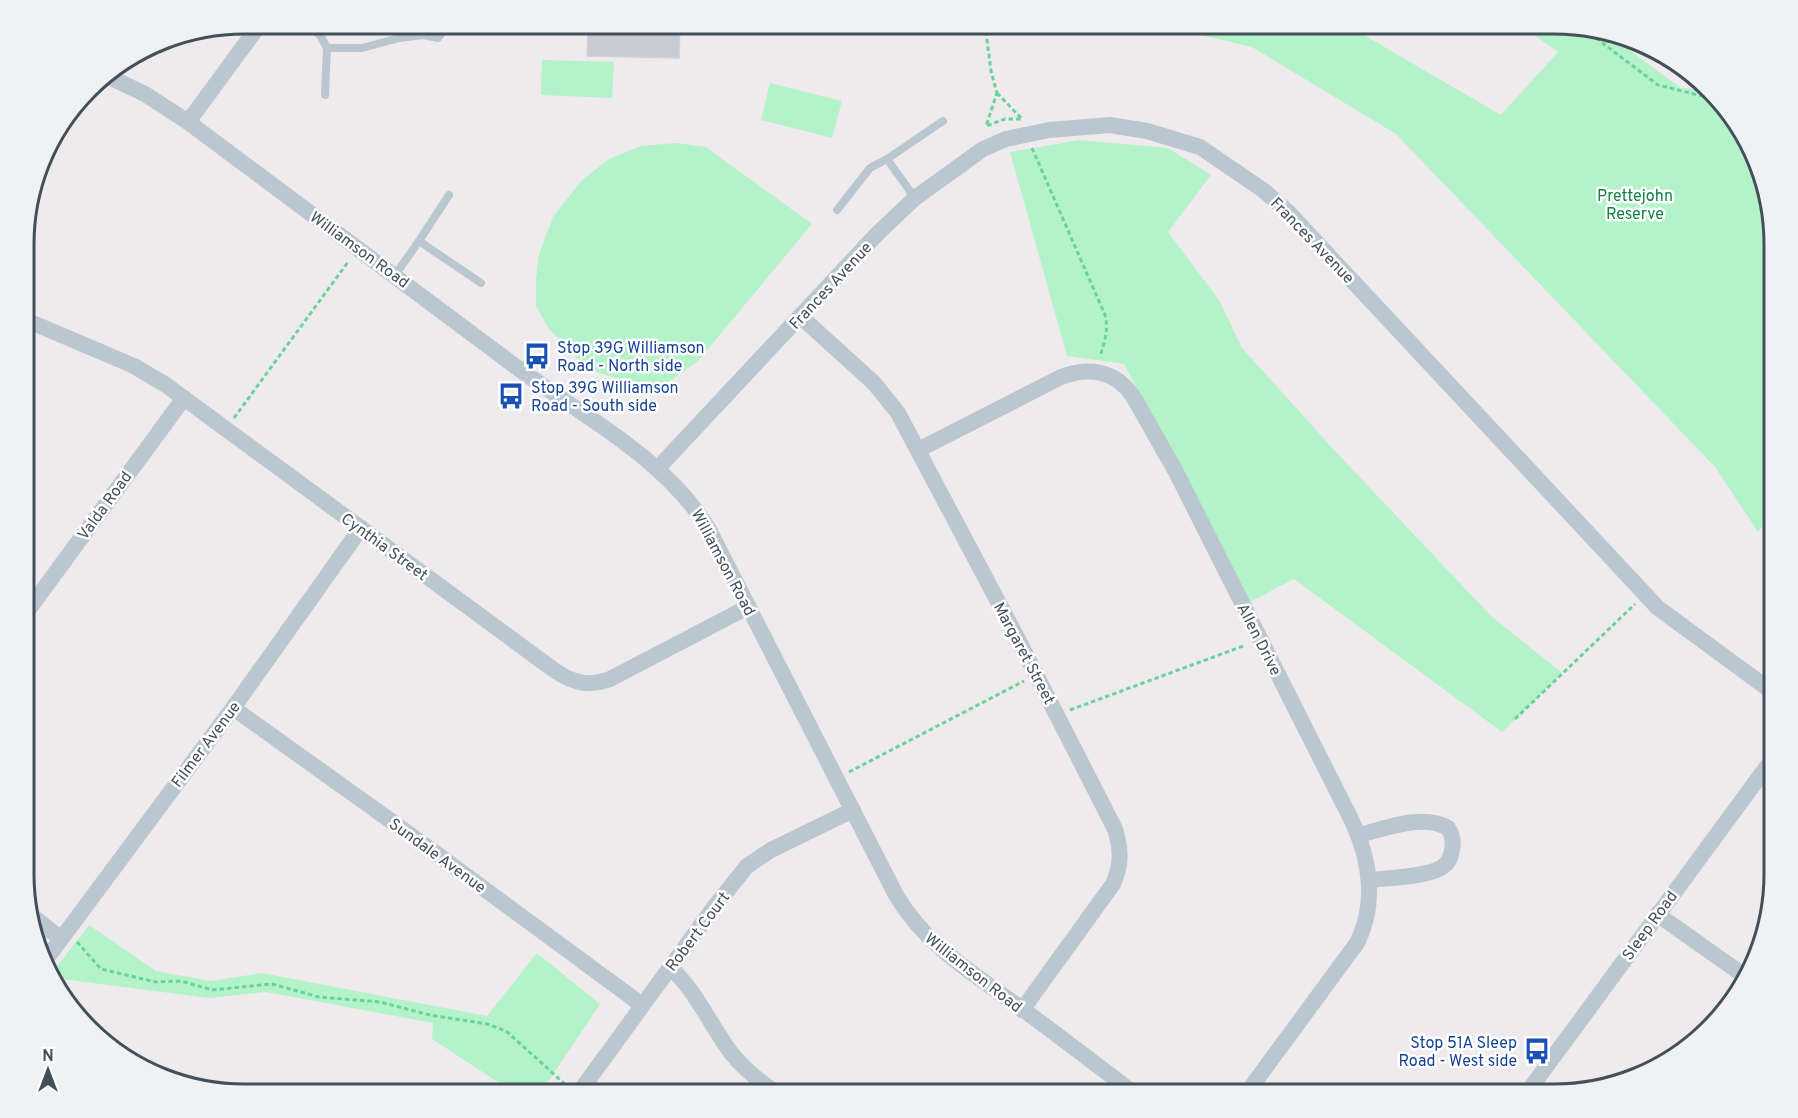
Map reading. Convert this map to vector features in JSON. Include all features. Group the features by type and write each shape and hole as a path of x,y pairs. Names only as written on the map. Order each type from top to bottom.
{"street":[{"path":"188,122 252,35"},
{"name":"Williamson Road","path":"115,80 145,94 188,122 657,469 680,490 696,509 900,902 920,929 968,970 1121,1083"},
{"name":"Frances Avenue","path":"657,469 877,234 915,198 983,149 1006,139 1049,130 1097,125 1147,131 1200,147 1263,190 1289,213 1645,594 1672,620 1763,685"},
{"name":"Margaret Street","path":"800,316 882,391 898,413 1115,829 1121,851 1118,872 1104,898 1022,1010"},
{"name":"Cynthia Street","path":"34,323 134,366 184,398 566,678 582,684 610,679 748,607"},
{"name":"Allen Drive","path":"918,450 1069,374 1093,370 1113,376 1128,389 1153,431 1359,835 1369,880 1366,919 1357,943 1254,1083"},
{"name":"Valda Road","path":"34,602 184,398"},
{"name":"Filmer Avenue","path":"51,953 233,708 361,528"},
{"name":"Sundale Avenue","path":"233,708 642,1005"},
{"name":"Sleep Road","path":"1534,1083 1763,772"},
{"name":"Robert Court","path":"577,1084 642,1005 736,878 752,862 771,850 853,810"},
{"path":"1359,835 1410,823 1431,822 1448,828 1454,844 1451,856 1439,869 1369,880"},
{"path":"1657,914 1739,972"},
{"path":"41,921 63,934"},
{"path":"670,967 691,989 732,1053 763,1084"}],"lane":[{"path":"320,35 327,48 325,95"},
{"path":"327,48 362,48 399,38 423,35 438,41 442,35"},
{"path":"837,210 870,168 887,159 943,120"},
{"path":"887,159 915,198"},
{"path":"395,275 449,195"},
{"path":"419,241 481,283"}],"path":[{"path":"986,34 991,71 997,93 1022,119 1005,119 986,126 997,93"},
{"path":"1598,40 1658,85 1702,96"},
{"path":"1029,141 1105,315 1108,325 1107,335 1100,357"},
{"path":"226,429 348,262"},
{"path":"1515,719 1645,594"},
{"path":"1057,715 1260,639"},
{"path":"837,778 1036,674"},
{"path":"63,934 101,969 156,982 181,981 212,990 272,984 319,997 380,1002 430,1015 487,1024 506,1031 565,1084"}],"green space":[{"name":"Prettejohn Reserve","path":"1198,34 1362,34 1501,115 1558,52 1533,34 1581,36 1627,48 1681,88 1694,89 1702,96 1735,139 1748,164 1759,203 1763,231 1763,526 1758,532 1715,467 1396,134 1252,47"},
{"path":"542,60 614,62 612,98 541,95"},
{"path":"770,83 842,101 832,138 761,120"},
{"path":"1080,140 1168,148 1211,175 1168,232 1219,300 1242,348 1335,451 1491,616 1562,673 1502,732 1294,579 1250,602 1124,364 1067,356 1010,152"},
{"path":"676,143 706,147 812,224 698,361 670,381 648,389 588,369 549,329 536,306 536,279 539,254 553,217 581,181 609,159 641,146"},
{"path":"89,925 156,971 211,981 262,973 487,1016 537,953 600,1004 547,1084 500,1084 432,1039 433,1023 266,992 209,998 64,979 57,967"}],"building":[{"path":"588,35 680,35 679,58 587,56"}],"place":[{"name":"Stop 39G Williamson Road - North side","path":"537,356"},
{"name":"Stop 39G Williamson Road - South side","path":"511,396"},
{"name":"Stop 51A Sleep Road - West side","path":"1537,1051"}]}
